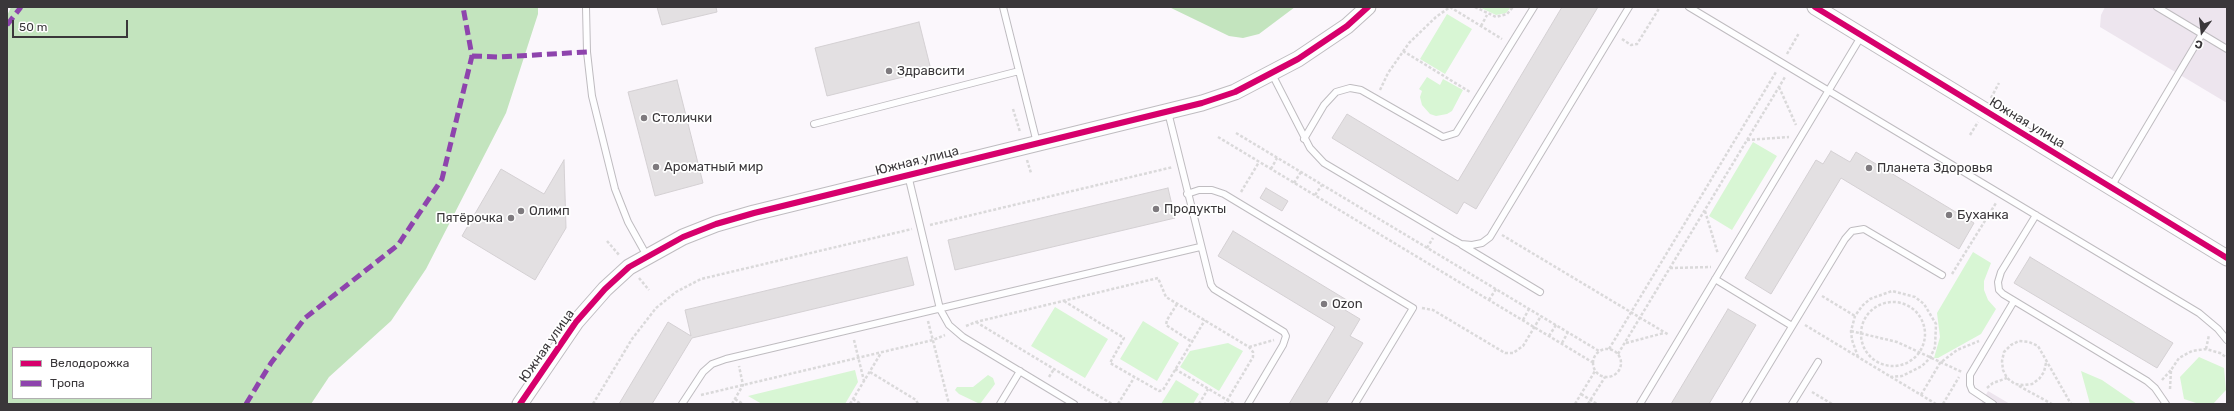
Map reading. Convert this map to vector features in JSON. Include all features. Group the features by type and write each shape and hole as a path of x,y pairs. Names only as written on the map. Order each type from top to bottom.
{"street":[{"name":"Южная улица","path":"520,404 576,322 610,285 629,267 683,237 716,224 1168,111 1235,92 1298,60 1341,30 1368,7"},
{"name":"Южная улица","path":"1815,7 2227,258"}],"lane":[{"path":"586,7 587,52 592,96 615,189 628,222 647,256"},
{"path":"1003,7 1037,143"},
{"path":"1304,139 1324,105 1336,92 1350,88 1361,90 1443,137 1450,136 1460,129 1534,7"},
{"path":"1452,239 1461,244 1472,245 1482,243 1490,237 1629,7"},
{"path":"1689,7 2199,313 2218,329 2227,340"},
{"path":"2157,7 2227,49"},
{"path":"2111,187 2202,34"},
{"path":"1640,404 1862,35"},
{"path":"814,124 1019,71"},
{"path":"1272,74 1304,139 1324,163 1540,292"},
{"path":"1168,111 1208,280 1214,289 1280,329 1286,336 1283,345 1248,404"},
{"path":"908,175 940,308 949,324 962,337 1074,404"},
{"path":"1187,194 1199,190 1212,190 1236,201 1413,308 1355,404"},
{"path":"2036,215 2001,272 1998,282 1999,290 2014,301 2147,381 2155,388 2166,404"},
{"path":"1745,404 1845,239 1852,231 1864,229 1942,275"},
{"path":"684,401 703,372 712,364 852,329 1200,247"},
{"path":"1715,279 1794,323"},
{"path":"1993,404 1980,396 1970,385 1970,375 2014,301"},
{"path":"1792,404 1818,362"},
{"path":"1000,404 1020,371"}],"path":[{"path":"1376,98 1388,73 1403,51 1436,17 1450,7 1511,44"},
{"path":"1475,7 1488,15 1496,17 1502,17 1513,7"},
{"path":"1613,34 1631,45 1638,44 1660,7"},
{"path":"1481,26 1488,15"},
{"path":"1609,349 1799,33"},
{"path":"1403,51 1479,97"},
{"path":"1618,354 1790,68"},
{"path":"1747,140 1801,137 1779,86"},
{"path":"1218,137 1562,343 1592,362 1595,372 1604,377 1613,376 1619,370 1621,362 1618,354 1609,349 1599,351 1236,133"},
{"path":"1271,169 1277,158"},
{"path":"1236,201 1259,162"},
{"path":"593,404 632,339 656,308 676,292 701,279 1180,166"},
{"path":"1294,183 1301,172"},
{"path":"1315,195 1322,185"},
{"path":"1942,275 1948,276 1956,270 2001,194"},
{"path":"1670,268 1723,267 1704,211"},
{"path":"1494,231 1678,341"},
{"path":"1112,404 976,322 1158,278 1166,297 1249,347 1253,357 1225,404"},
{"path":"1489,300 1496,289"},
{"path":"1813,291 1855,316"},
{"path":"1858,357 1853,344 1851,331 1855,316 1870,299 1892,291 1915,297 1924,304 1936,324 1935,347 1930,358 1913,373 1890,377"},
{"path":"1064,301 1124,338 1110,363 1156,391 1161,391 1205,320"},
{"path":"1898,302 1908,306 1916,312 1922,321 1925,331 1924,341 1919,352 1904,364 1883,365 1874,360 1867,352 1862,343 1861,332 1869,313 1877,306 1898,302"},
{"path":"1177,304 1167,320 1166,326 1192,342"},
{"path":"1413,308 1433,310 1505,352 1518,350 1541,316"},
{"path":"1523,320 1529,309"},
{"path":"926,312 949,404"},
{"path":"1794,323 1858,357 1936,404"},
{"path":"1549,336 1556,325"},
{"path":"852,329 864,381"},
{"path":"1851,331 1861,332 1897,342 1940,363 1970,375"},
{"path":"1562,343 1568,332"},
{"path":"1625,343 1664,333"},
{"path":"1249,347 1286,336"},
{"path":"684,401 743,385 933,340"},
{"path":"1921,395 1940,363 1957,350 1970,343 1982,341 1989,343 2004,352"},
{"path":"2052,404 2007,378 2003,370 2002,361 2004,352 2011,345 2020,342 2029,342 2038,346 2044,354 2046,363 2059,382 2071,404"},
{"path":"2170,392 2168,385 2171,370 2179,358 2192,350 2206,348 2220,353 2227,358"},
{"path":"1592,362 1599,351"},
{"path":"850,404 882,352"},
{"path":"732,404 743,385 736,357"},
{"path":"2015,384 2032,384 2039,379 2044,372 2046,363"},
{"path":"1175,369 1234,404"},
{"path":"870,372 916,400 918,404"},
{"path":"1576,404 1595,372"},
{"path":"1943,404 1962,372"},
{"path":"1588,404 1604,377"},
{"path":"1118,404 1134,378"},
{"path":"1980,396 1993,383 2007,378"},
{"path":"1803,387 1832,404"},
{"path":"1199,404 1208,389"},
{"path":"1581,394 1597,404"},
{"path":"735,399 743,404"},
{"path":"853,400 861,404"}],"shaded area":[{"path":"2105,7 2227,7 2227,103 2100,27 2101,15"},
{"path":"1988,391 2010,404 1981,404"}],"green space":[{"path":"11,7 538,7 538,14 506,113 426,269 391,321 329,377 311,404 7,404 7,16"},
{"path":"1169,7 1295,7 1259,34 1243,38 1229,36"},
{"path":"1479,7 1511,7 1506,13 1496,15"},
{"path":"1447,14 1472,29 1445,74 1420,59"},
{"path":"1427,77 1440,85 1443,79 1463,90 1452,111 1447,114 1436,116 1430,114 1422,105 1420,97 1422,91 1419,89"},
{"path":"1753,142 1777,156 1732,230 1709,216"},
{"path":"1973,252 1991,263 1984,281 1984,290 1988,300 1996,309 1981,334 1938,358 1934,358 1940,337 1937,313"},
{"path":"1055,307 1108,339 1085,378 1031,346"},
{"path":"1143,321 1179,343 1157,381 1120,359"},
{"path":"1228,343 1243,351 1219,391 1180,367 1190,351"},
{"path":"2199,357 2224,368 2226,390 2213,404 2199,404 2184,399 2180,377"},
{"path":"855,370 858,382 845,404 762,404 748,396"},
{"path":"2081,371 2102,380 2137,404 2090,404"},
{"path":"988,375 993,378 995,384 980,404 959,394 955,390 957,387 973,387"},
{"path":"1176,380 1199,394 1193,404 1161,404"}],"building":[{"path":"657,7 716,7 717,12 662,25"},
{"path":"1562,7 1598,7 1476,209 1464,202 1457,214 1332,138 1347,114 1458,181"},
{"path":"919,22 931,70 827,96 815,48"},
{"path":"677,80 703,183 655,196 628,92"},
{"path":"1831,151 1850,162 1856,152 1974,223 1959,249 1841,178 1771,294 1745,278 1816,160 1823,164"},
{"name":"Олимп","path":"564,160 566,228 535,280 462,236 501,169 544,194"},
{"path":"1168,188 1175,218 955,270 948,240"},
{"path":"1266,188 1288,201 1282,211 1260,198"},
{"path":"1233,231 1350,302 1345,310 1360,319 1350,336 1363,343 1326,404 1289,404 1335,327 1218,256"},
{"path":"907,257 914,285 692,338 652,404 619,404 668,322 691,336 685,310"},
{"path":"2030,257 2173,343 2157,368 2014,283"},
{"path":"1728,309 1756,325 1709,404 1671,404"}],"marked path":[{"path":"7,25 21,7"},
{"path":"246,404 271,363 305,318 398,245 442,179 472,56 463,7"},
{"path":"472,56 499,57 587,52"}],"cycle path":[{"path":"520,404 576,322 605,289 629,267 683,237 716,224 754,213 1202,103 1235,92 1298,59 1347,26 1368,7"},
{"path":"1815,7 2227,258"}],"place":[{"name":"Здравсити","path":"889,71"},
{"name":"Столички","path":"644,118"},
{"name":"Ароматный мир","path":"656,167"},
{"name":"Планета Здоровья","path":"1869,168"},
{"name":"Продукты","path":"1156,209"},
{"name":"Олимп","path":"521,211"},
{"name":"Буханка","path":"1949,215"},
{"name":"Пятёрочка","path":"511,218"},
{"name":"Ozon","path":"1324,304"}]}
